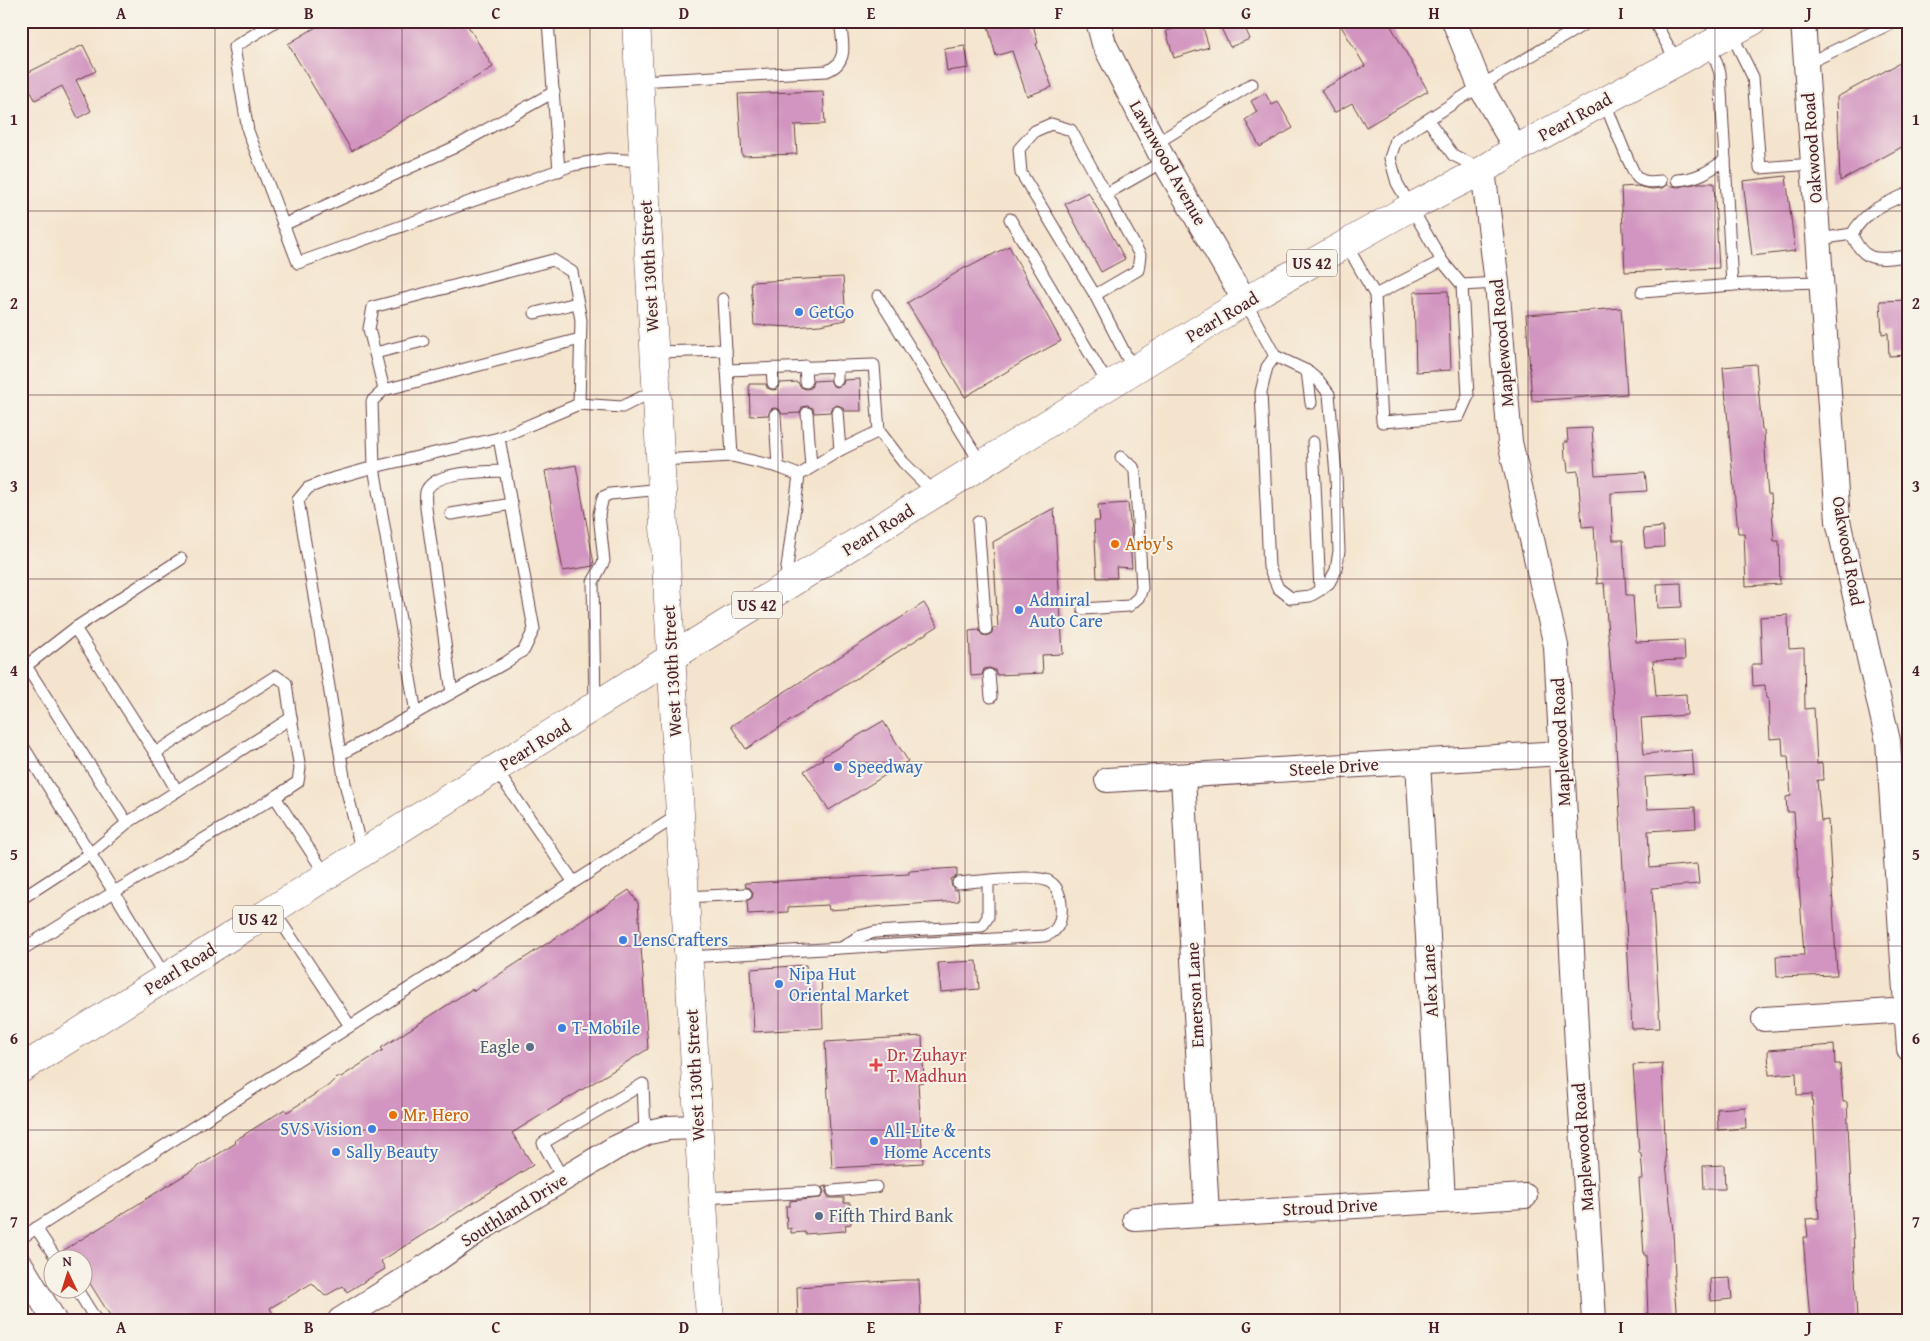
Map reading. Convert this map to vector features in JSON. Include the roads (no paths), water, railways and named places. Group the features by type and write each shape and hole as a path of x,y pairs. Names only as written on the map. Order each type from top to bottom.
{"main road":[{"name":"West 130th Street","path":"636,21 710,1320"},
{"name":"Pearl Road","path":"21,1069 672,657 1246,301 1411,207 1483,170 1516,149 1677,62 1724,32"}],"street":[{"name":"Lawnwood Avenue","path":"1098,21 1104,44 1160,152 1246,301"},
{"path":"1454,21 1480,86 1516,149"},
{"name":"Oakwood Road","path":"1803,21 1838,521 1888,741 1908,1011 1909,1049"},
{"name":"Maplewood Road","path":"1483,170 1497,284 1510,442 1556,646 1577,1046 1594,1320"},
{"name":"Steele Drive","path":"1107,780 1562,753"},
{"name":"Alex Lane","path":"1418,762 1443,1200"},
{"name":"Emerson Lane","path":"1182,776 1207,1214"},
{"path":"1764,1019 1908,1011"},
{"name":"Southland Drive","path":"340,1320 436,1260 479,1230 615,1148 645,1134 668,1128 698,1126"},
{"name":"Stroud Drive","path":"1135,1218 1525,1196"},
{"path":"21,1265 54,1320"}],"lane":[{"path":"276,21 234,48 248,131 298,263 573,165 608,158 643,161"},
{"path":"548,21 559,170"},
{"path":"639,81 828,71 837,67 843,57 840,21"},
{"path":"1346,244 1375,295 1382,422 1459,416 1468,396 1462,285 1442,261 1397,183 1390,158 1392,147 1396,140 1480,86 1590,21"},
{"path":"1654,21 1677,62"},
{"path":"1806,64 1896,21"},
{"path":"1724,32 1720,73 1732,286"},
{"path":"1724,32 1753,77 1760,168 1813,164"},
{"path":"1106,194 1252,84"},
{"path":"283,225 453,148 554,92"},
{"path":"1604,101 1625,150 1630,168 1636,178 1647,182 1661,181"},
{"path":"1428,120 1452,155 1483,170"},
{"path":"1095,295 1138,270 1140,255 1071,130 1051,124 1035,131 1019,149 1021,173 1095,295 1134,371"},
{"path":"1678,180 1692,179 1725,160"},
{"path":"1852,234 1859,222 1874,209 1909,193"},
{"path":"1010,219 1109,386"},
{"path":"1819,239 1852,234"},
{"path":"1852,234 1857,247 1866,257 1886,259 1909,256"},
{"path":"384,390 369,329 373,307 553,260 572,272 581,320 579,404"},
{"path":"1375,295 1442,261"},
{"path":"1642,292 1822,282"},
{"path":"1462,285 1497,284"},
{"path":"878,296 982,465"},
{"path":"723,299 732,456"},
{"path":"1246,301 1275,356 1307,371 1319,381 1329,394 1336,475 1339,551 1336,570 1329,583 1310,596 1291,598 1278,588 1269,567 1261,392 1267,367 1275,356"},
{"path":"535,313 577,303"},
{"path":"416,713 374,467 372,401 384,390 580,339"},
{"path":"375,353 423,341"},
{"path":"655,352 726,350"},
{"path":"727,370 874,365 879,431 904,462 935,494"},
{"path":"805,366 806,382"},
{"path":"836,366 837,380"},
{"path":"772,368 774,383"},
{"path":"1307,371 1311,403"},
{"path":"363,853 345,783 298,500 308,488 374,467 499,438 579,404 622,407 656,390"},
{"path":"837,412 840,450"},
{"path":"808,413 811,467"},
{"path":"775,414 778,466"},
{"path":"784,588 799,475 840,450 879,431"},
{"path":"341,754 505,664 524,650 534,629 499,438"},
{"path":"1313,442 1320,590"},
{"path":"660,460 732,456 778,466 799,475"},
{"path":"1083,609 1129,606 1139,597 1142,588 1135,472 1133,467 1121,457"},
{"path":"452,693 426,508 426,492 436,480 462,474 506,471"},
{"path":"595,706 594,582 604,561 599,514 603,497 610,494 662,489"},
{"path":"451,514 512,504"},
{"path":"978,522 986,629"},
{"path":"127,823 23,670 74,628 181,559"},
{"path":"74,628 178,791"},
{"path":"989,675 990,697"},
{"path":"21,950 298,782 300,768 286,683 276,676 155,753"},
{"path":"21,899 90,854 127,823 291,718"},
{"path":"21,743 166,978"},
{"path":"496,770 573,881"},
{"path":"275,797 327,876"},
{"path":"21,1238 573,881 680,814"},
{"path":"688,957 1044,936 1055,931 1059,923 1061,904 1056,888 1051,882 1034,878 958,883"},
{"path":"842,948 858,937 875,932 982,926 988,918 988,881"},
{"path":"685,897 746,894"},
{"path":"273,910 350,1026"},
{"path":"562,1179 542,1143 643,1084 645,1134"},
{"path":"832,1191 876,1187"},
{"path":"703,1198 817,1192"},
{"path":"36,1228 49,1248"},
{"path":"82,1298 96,1320"}],"place":[{"name":"GetGo","path":"799,312"},
{"name":"Arby's","path":"1115,544"},
{"name":"Admiral Auto Care","path":"1019,610"},
{"name":"Speedway","path":"838,767"},
{"name":"LensCrafters","path":"623,940"},
{"name":"Nipa Hut Oriental Market","path":"779,984"},
{"name":"T-Mobile","path":"562,1028"},
{"name":"Eagle","path":"530,1047"},
{"name":"Dr. Zuhayr T. Madhun","path":"876,1065"},
{"name":"Mr. Hero","path":"393,1115"},
{"name":"SVS Vision","path":"372,1129"},
{"name":"All-Lite & Home Accents","path":"874,1141"},
{"name":"Sally Beauty","path":"336,1152"},
{"name":"Fifth Third Bank","path":"819,1216"}]}
